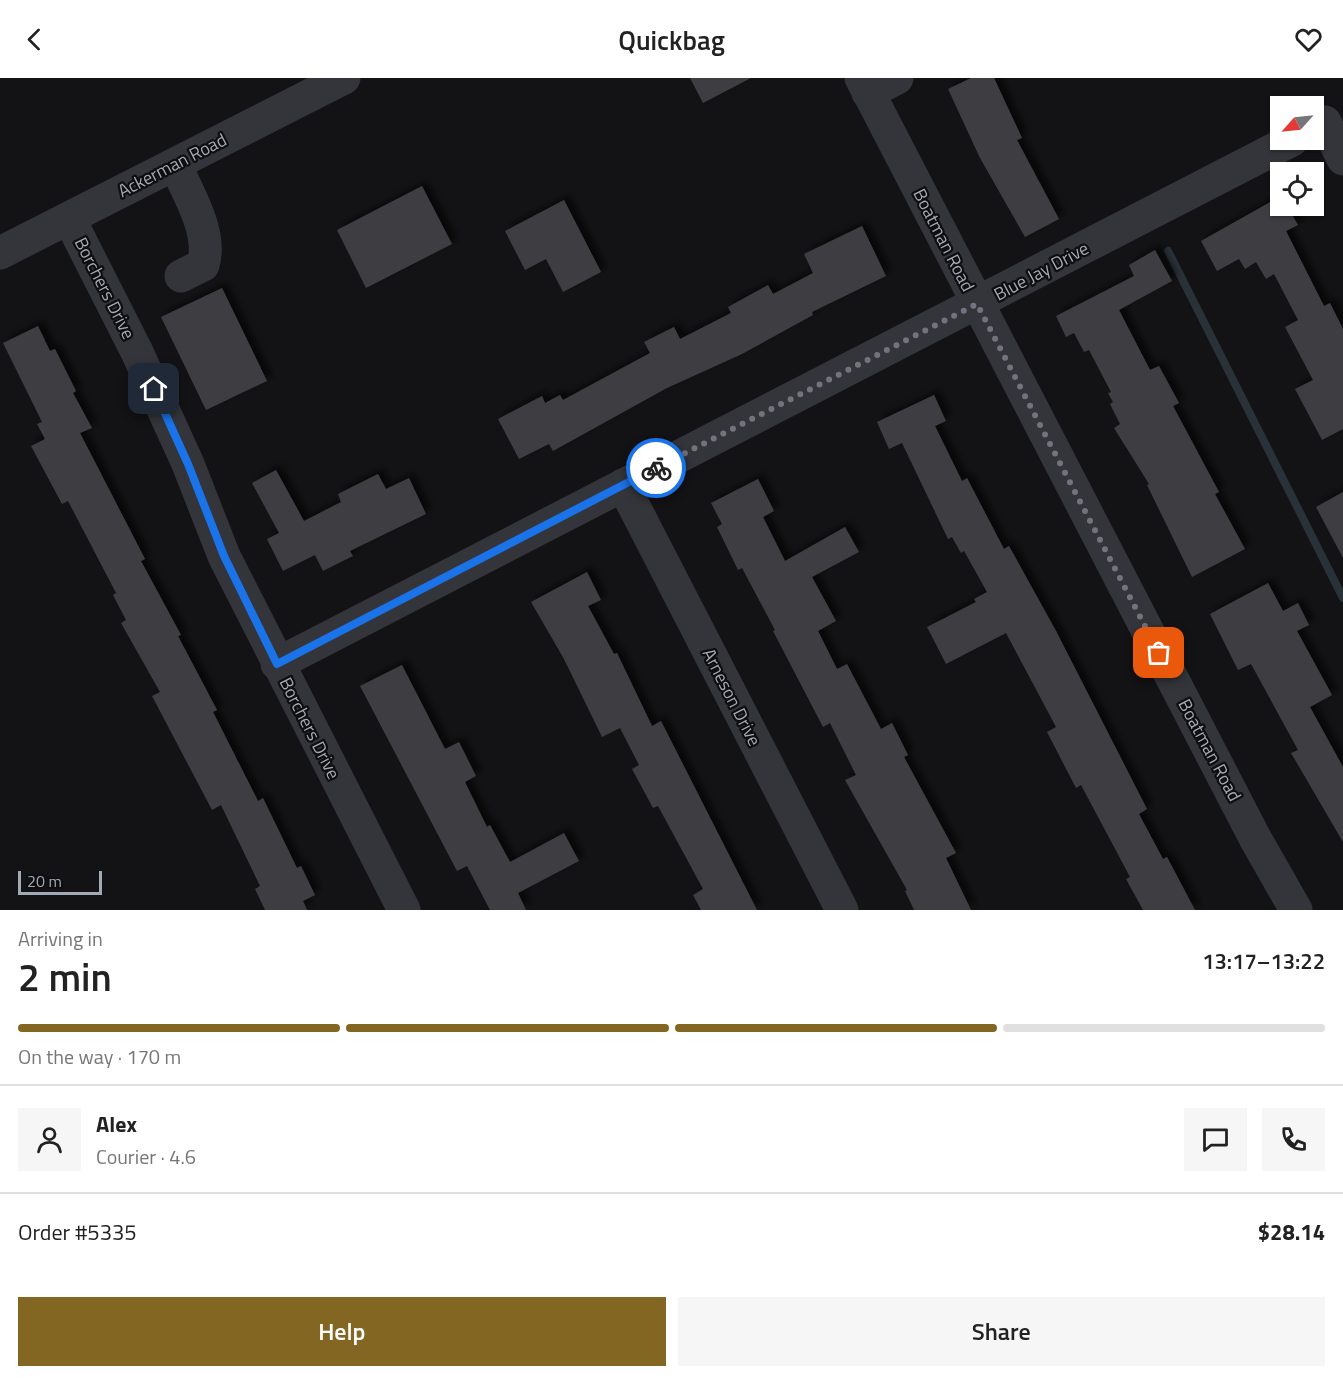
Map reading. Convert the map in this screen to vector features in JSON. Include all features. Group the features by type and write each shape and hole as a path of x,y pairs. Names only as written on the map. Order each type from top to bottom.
{"street":[{"name":"Ackerman Road","path":"0,253 344,78"},
{"path":"865,85 897,78"},
{"name":"Boatman Road","path":"865,85 1250,828 1296,910"},
{"path":"1327,121 1343,159"},
{"name":"Blue Jay Drive","path":"277,664 1273,150"},
{"path":"175,164 198,218 208,251 203,265 182,276"},
{"name":"Borchers Drive","path":"69,218 137,352 188,464 224,556 404,910"},
{"name":"Arneson Drive","path":"623,485 842,910"}],"building":[{"path":"690,78 751,78 703,103"},
{"path":"971,78 994,78 1022,138 1017,140 1059,219 1025,237 980,158 948,89"},
{"path":"422,186 452,244 366,288 337,230"},
{"path":"564,200 601,272 563,292 546,259 525,270 505,231"},
{"path":"1270,202 1270,216 1293,216 1298,225 1286,231 1324,306 1330,303 1343,329 1343,429 1322,440 1295,389 1313,380 1285,327 1298,320 1274,274 1266,279 1256,262 1245,269 1239,259 1217,271 1201,241"},
{"path":"862,226 886,276 812,312 813,315 742,354 667,388 553,451 549,444 519,459 498,419 542,396 545,403 560,395 563,400 650,353 644,342 674,327 680,339 731,313 728,307 768,285 773,294 813,273 804,254"},
{"path":"1155,250 1172,281 1119,310 1150,370 1159,366 1179,403 1173,406 1219,492 1215,494 1245,549 1192,577 1147,485 1149,484 1114,428 1120,424 1110,404 1113,402 1108,393 1111,392 1089,350 1084,352 1074,333 1066,337 1056,316 1134,276 1129,265"},
{"path":"222,288 267,381 206,410 161,317"},
{"path":"38,326 50,351 55,349 76,391 73,393 92,428 80,433 145,559 141,561 181,635 178,636 217,710 213,712 258,801 263,798 297,868 301,866 315,895 303,901 307,910 265,910 255,889 260,886 221,805 212,810 152,696 160,692 121,623 126,620 113,595 116,593 68,501 62,504 31,446 45,439 37,424 42,422 3,343"},
{"path":"934,395 946,421 935,426 962,481 967,478 1004,549 1009,546 1056,631 1147,809 1139,814 1163,859 1167,857 1195,910 1143,910 1126,879 1130,877 1081,785 1076,788 1047,732 1056,727 1006,633 946,664 927,627 976,602 974,599 987,592 964,551 961,553 952,537 948,539 902,443 889,449 877,422"},
{"path":"276,470 304,521 341,502 338,494 378,474 386,489 409,478 426,514 350,551 353,556 323,571 315,555 283,571 267,539 279,533 252,483"},
{"path":"758,479 774,511 763,517 785,561 845,527 859,552 812,577 836,621 818,631 837,669 847,664 881,729 892,723 908,755 904,757 956,853 946,858 971,910 914,910 905,891 907,890 845,780 856,775 830,723 823,727 742,568 738,570 717,527 722,524 711,503"},
{"path":"1343,492 1343,558 1316,507"},
{"path":"587,572 601,600 588,606 614,654 617,653 652,726 661,721 757,910 701,910 693,895 703,889 658,806 653,808 632,769 639,765 620,728 602,737 564,659 531,602"},
{"path":"1268,583 1283,611 1298,603 1309,625 1297,631 1332,695 1310,707 1343,767 1343,842 1291,753 1298,750 1251,664 1238,670 1210,614"},
{"path":"402,665 445,749 459,742 476,776 465,782 487,827 490,825 510,862 564,833 579,861 518,893 526,910 490,910 467,866 457,871 360,686"}],"waterway":[{"path":"1168,251 1343,598"}],"way so far":[{"path":"656,468 977,304 1159,653"}],"route":[{"path":"154,389 188,464 224,556 277,664 656,468"}]}
